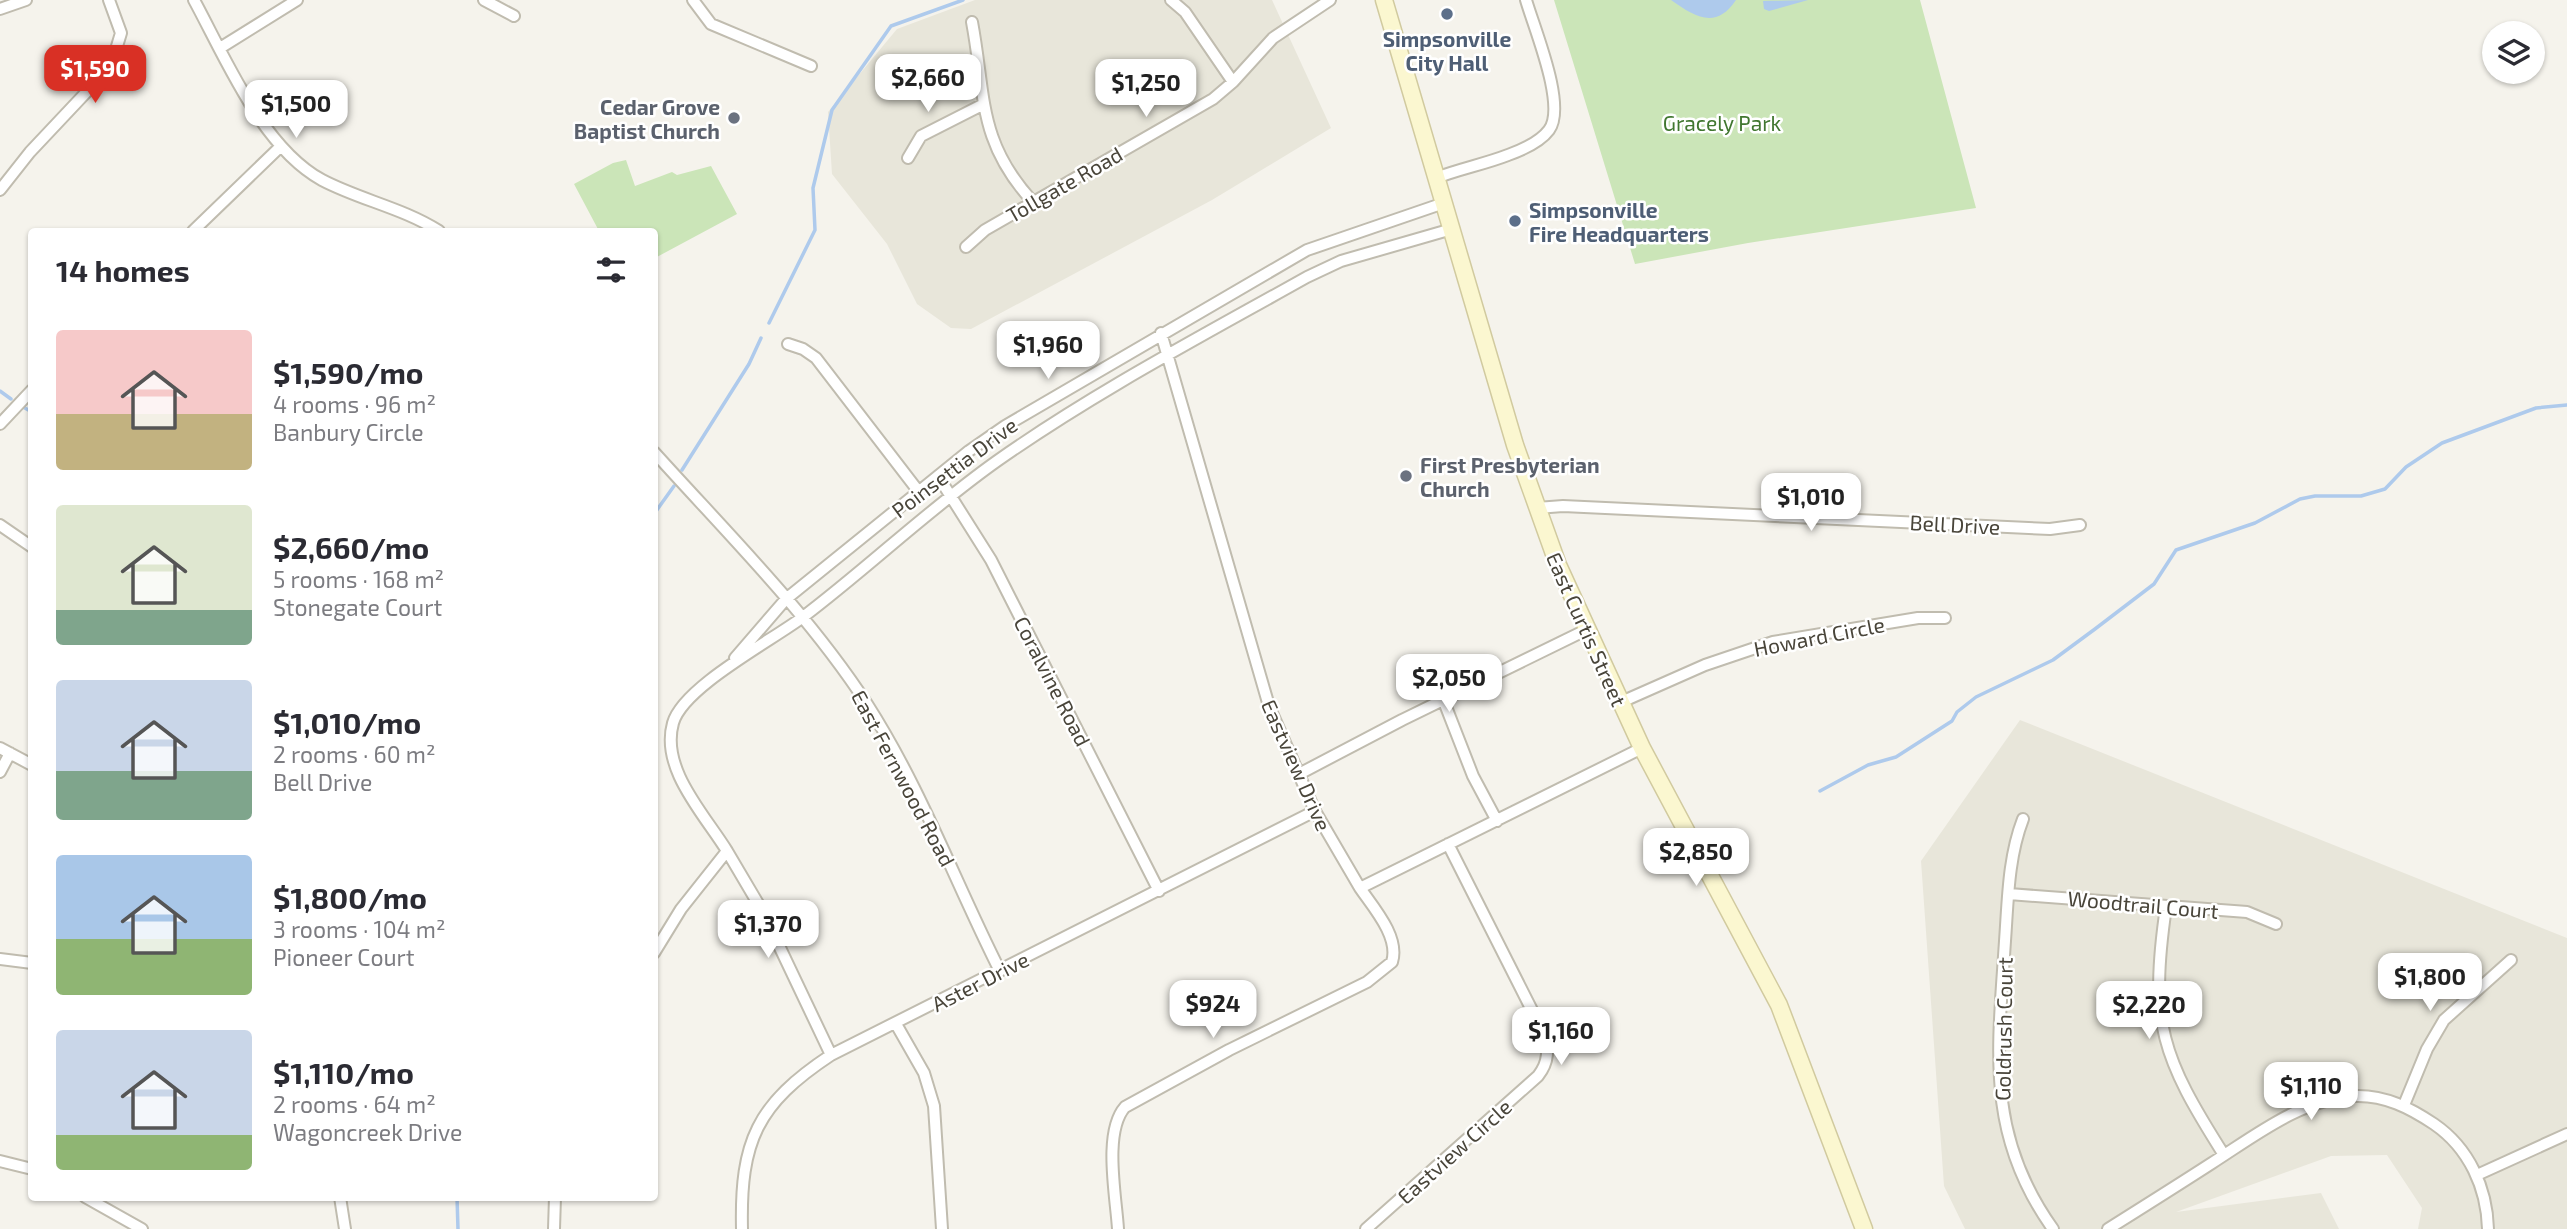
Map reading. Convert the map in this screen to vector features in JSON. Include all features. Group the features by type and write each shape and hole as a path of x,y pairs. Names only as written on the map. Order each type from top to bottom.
{"main road":[{"name":"East Curtis Street","path":"1384,0 1515,445 1537,508 1586,630 1619,703 1779,1005 1864,1229"}],"street":[{"path":"0,9 26,0"},
{"path":"0,190 30,152 111,66 121,33 109,0"},
{"path":"194,0 280,147 299,166 323,180 412,216 434,228"},
{"path":"220,48 297,0"},
{"path":"484,0 514,16"},
{"path":"693,0 711,24 811,66"},
{"path":"1171,0 1185,12 1233,82"},
{"name":"Tollgate Road","path":"966,247 985,230 1213,99 1233,82 1273,37 1330,0"},
{"path":"1436,178 1508,155 1539,140 1551,128 1555,110 1553,92 1526,0"},
{"path":"972,22 982,105 995,146 1014,181 1033,202"},
{"path":"908,158 911,147 928,132 982,105"},
{"path":"196,228 280,147"},
{"name":"Poinsettia Drive","path":"726,669 786,598 1005,426 1307,250 1444,203"},
{"name":"Poinsettia Drive","path":"831,1055 762,912 678,773 671,740 673,725 681,709 726,669 803,617 952,496 1044,430 1167,356 1330,266 1452,229"},
{"name":"Eastview Drive","path":"1161,333 1256,670 1315,811 1360,888"},
{"path":"788,344 803,349 816,358 919,492"},
{"path":"0,424 28,394"},
{"name":"East Fernwood Road","path":"658,456 803,617 867,705 925,808 1000,971"},
{"name":"Coralvine Road","path":"938,476 991,560 1159,891"},
{"name":"Bell Drive","path":"1537,508 1563,506 2050,529 2080,525"},
{"path":"0,525 28,544"},
{"name":"Howard Circle","path":"1619,703 1705,665 1762,645 1918,618 1945,618"},
{"path":"1299,774 1443,699 1586,630"},
{"path":"1443,699 1473,776 1497,821"},
{"path":"1118,1229 1113,1133 1117,1117 1125,1107 1229,1050 1367,982 1392,962 1394,948 1360,888 1642,748"},
{"path":"0,772 5,751 28,763"},
{"name":"Aster Drive","path":"742,1229 743,1171 757,1128 785,1089 831,1055 1315,811"},
{"name":"Goldrush Court","path":"2023,820 2013,848 1999,1091 2011,1146 2033,1197 2053,1229"},
{"name":"Eastview Circle","path":"1366,1229 1538,1076 1546,1061 1548,1049 1543,1032 1448,844"},
{"path":"658,946 681,909 727,851"},
{"name":"Woodtrail Court","path":"2009,894 2255,914 2276,924"},
{"path":"2166,906 2157,985 2165,1041 2179,1081 2224,1155"},
{"path":"0,959 28,962"},
{"path":"2404,1105 2427,1049 2444,1020 2511,960"},
{"path":"896,1024 924,1073 934,1106 942,1229"},
{"path":"2109,1229 2286,1116 2323,1101 2364,1096 2404,1105 2449,1137 2477,1175 2485,1199 2488,1229"},
{"path":"2477,1175 2567,1134"},
{"path":"0,1161 28,1168"},
{"path":"92,1201 142,1229"},
{"path":"341,1201 345,1229"},
{"path":"554,1229 555,1201"}],"shaded area":[{"path":"975,0 1272,0 1331,128 1212,200 971,329 951,328 917,304 887,244 832,174 828,112 897,29"},
{"path":"2020,720 2567,938 2567,1229 2418,1229 2422,1208 2387,1155 2331,1156 2176,1212 2321,1193 2339,1229 1965,1229 1944,1186 1921,861"}],"green space":[{"name":"Gracely Park","path":"1554,0 1920,0 1976,208 1748,243 1635,264"},
{"path":"626,160 635,186 672,172 677,175 711,166 737,214 658,256 658,228 597,228 574,184 613,163"}],"water":[{"path":"1671,0 1736,0 1721,15 1705,18"},
{"path":"1808,0 1769,11 1764,9 1763,1"}],"waterway":[{"path":"769,323 815,230 813,188 832,110 891,26 963,0"},
{"path":"682,470 749,364 761,338"},
{"path":"0,391 11,399"},
{"path":"1820,791 1868,765 1896,757 1952,721 1957,712 1976,697 2053,660 2154,584 2176,550 2255,523 2300,499 2315,496 2361,496 2385,489 2406,467 2442,443 2536,408 2567,405"},
{"path":"23,407 28,410"},
{"path":"658,508 674,486"},
{"path":"457,1201 458,1229"}],"place":[{"name":"Simpsonville City Hall","path":"1447,14"},
{"name":"Cedar Grove Baptist Church","path":"734,118"},
{"name":"Simpsonville Fire Headquarters","path":"1515,221"},
{"name":"First Presbyterian Church","path":"1406,476"}]}
